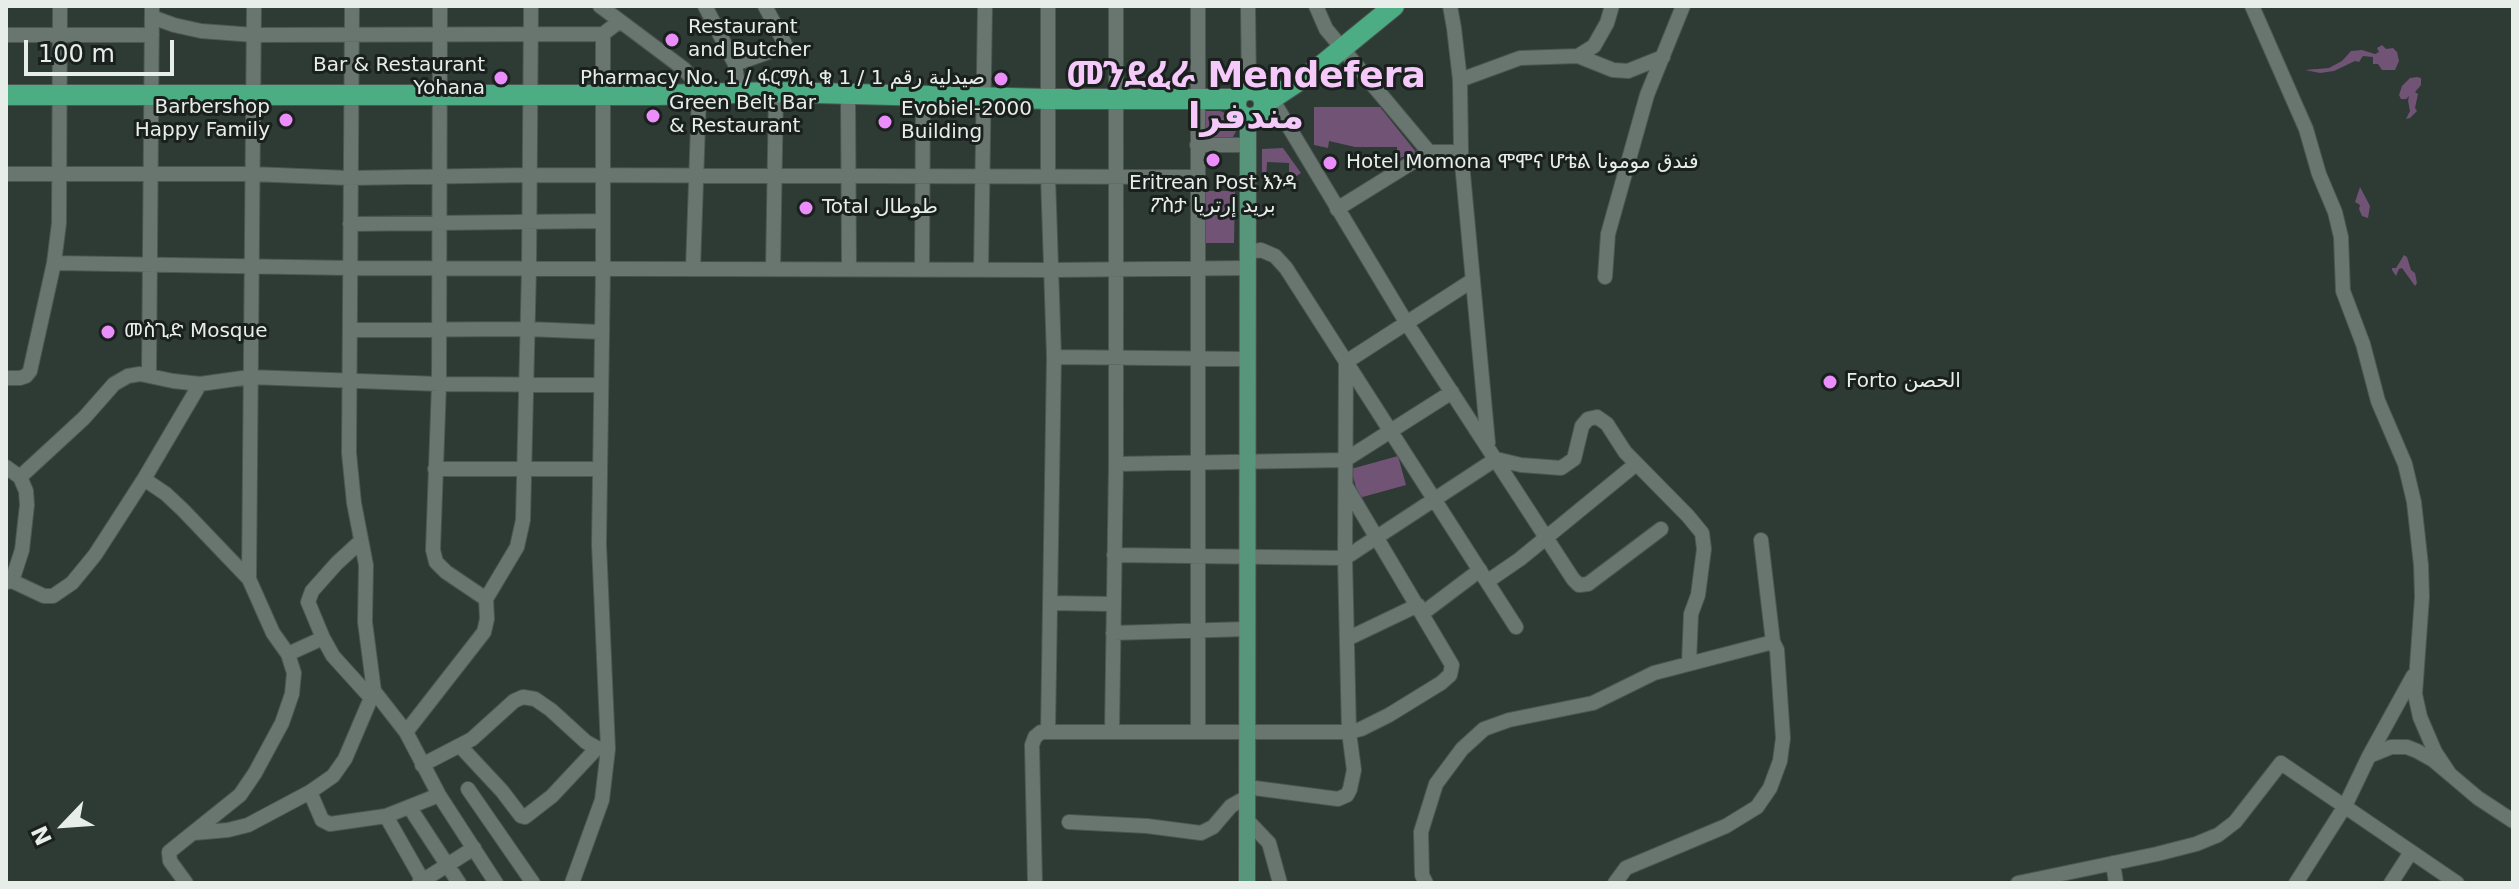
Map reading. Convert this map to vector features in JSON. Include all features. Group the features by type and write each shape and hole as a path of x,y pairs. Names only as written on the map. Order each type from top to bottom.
{"highway":[{"path":"6,95 530,96 776,92 1116,100 1256,98 1293,87 1394,6"},
{"path":"1248,118 1240,113 1256,98"}],"main road":[{"path":"1247,883 1248,118"}],"street":[{"path":"6,378 20,378 30,371 54,263 59,223 60,6"},
{"path":"249,579 254,6"},
{"path":"193,833 248,825 333,776 345,759 372,695 365,622 366,565 349,453 352,6"},
{"path":"440,6 440,329 433,550 436,562 446,572 486,599"},
{"path":"406,732 484,632 486,599 517,547 523,520 531,6"},
{"path":"600,6 684,69 695,82 699,95 693,269"},
{"path":"705,6 735,64 739,94"},
{"path":"735,64 786,46 765,6"},
{"path":"981,270 985,6"},
{"path":"1048,6 1048,176 1054,357 1048,731"},
{"path":"1112,731 1116,464 1116,6"},
{"path":"1198,6 1198,731"},
{"path":"1248,6 1256,98 1337,209 1406,322 1579,585 1588,584 1661,529"},
{"path":"1316,6 1326,29 1429,152"},
{"path":"1450,6 1460,80 1461,152 1492,453"},
{"path":"1578,56 1594,46 1607,23 1612,6"},
{"path":"1605,277 1608,234 1647,95 1683,6"},
{"path":"2252,6 2306,129 2319,174 2335,212 2341,237 2343,291 2363,344 2378,401 2408,477 2421,565 2422,597 2415,694 2420,717 2435,752 2449,773"},
{"path":"152,12 174,25 201,31 254,35 603,34 620,21"},
{"path":"149,374 152,12"},
{"path":"572,883 602,800 599,469 603,34"},
{"path":"6,35 152,35"},
{"path":"1460,80 1520,58 1578,56 1613,70 1628,71 1663,57"},
{"path":"773,269 776,92"},
{"path":"848,93 849,269"},
{"path":"922,270 923,95"},
{"path":"1197,145 1248,145"},
{"path":"1337,209 1429,152 1461,152"},
{"path":"6,174 252,174 349,178 529,175 1197,177"},
{"path":"350,224 603,221"},
{"path":"54,263 440,269 1197,269 1248,260 1261,250 1275,256 1286,268 1516,627"},
{"path":"1346,362 1473,280"},
{"path":"350,330 528,329 601,332"},
{"path":"1054,357 1247,359"},
{"path":"1069,822 1134,825 1201,833 1213,827 1247,792 1338,799 1347,795 1354,770 1349,732 1345,558 1346,362"},
{"path":"20,477 84,418 114,384 128,376 149,374 200,384 250,377 439,384 600,385"},
{"path":"6,467 20,477 26,491 26,528 9,581 44,596 53,596 72,583 95,555 200,384"},
{"path":"1116,464 1345,460 1452,392"},
{"path":"1492,453 1521,465 1561,468 1574,459 1582,426 1588,419 1597,417 1607,424 1625,452 1702,533 1704,549 1698,595 1691,614 1689,663"},
{"path":"1114,555 1345,558 1435,499 1492,453"},
{"path":"1347,639 1420,609 1484,576 1547,537 1636,464"},
{"path":"435,469 599,469"},
{"path":"144,479 183,510 249,579 273,633 288,654 294,673 292,694 282,723 240,795 169,852 170,861 186,883"},
{"path":"1035,883 1032,745 1041,732 1349,732 1389,715 1450,675 1452,665 1346,486"},
{"path":"1615,883 1626,868 1726,826 1757,807 1770,788 1780,761 1783,738 1777,650 1773,642 1761,540"},
{"path":"361,541 312,591 308,602 323,638 344,669 406,732 439,795 496,883"},
{"path":"1050,603 1112,604"},
{"path":"1113,633 1247,629"},
{"path":"288,654 323,638"},
{"path":"1426,883 1422,875 1421,832 1436,784 1462,749 1484,729 1509,720 1593,703 1654,673 1773,642"},
{"path":"2296,883 2345,806 2415,672"},
{"path":"422,765 472,739 514,701 523,697 535,699 586,742 602,748"},
{"path":"460,746 525,817 602,748"},
{"path":"2369,756 2391,747 2407,747 2433,760 2478,798 2513,821"},
{"path":"2018,883 2157,854 2218,835 2235,822 2281,763 2457,883"},
{"path":"468,789 529,882"},
{"path":"310,792 326,823 386,816 439,795"},
{"path":"410,808 459,883"},
{"path":"386,816 422,882 474,848"},
{"path":"1247,820 1269,843 1280,883"},
{"path":"2391,883 2411,852"},
{"path":"2113,863 2116,883"}],"shaded area":[{"path":"2382,45 2397,52 2399,61 2395,70 2382,70 2378,64 2373,64 2373,57 2363,56 2359,62 2334,71 2320,73 2305,70 2329,68 2342,61 2351,51 2375,54"},
{"path":"2410,78 2421,78 2421,85 2415,92 2418,94 2417,111 2406,119 2410,111 2409,96 2401,99 2399,95"},
{"path":"1314,107 1380,107 1416,152 1397,159 1397,147 1355,147 1329,141 1328,148 1314,145"},
{"path":"1205,111 1220,111 1232,116 1237,122 1233,137 1229,140 1205,140"},
{"path":"1283,148 1301,173 1289,181 1289,163 1267,162 1266,181 1262,181 1262,149"},
{"path":"2360,187 2370,206 2368,218 2362,216 2360,205 2355,202"},
{"path":"1205,191 1235,191 1234,243 1206,243"},
{"path":"2404,255 2415,273 2415,286 2402,268 2396,276 2392,270"},
{"path":"1398,456 1406,485 1359,498 1351,469"}],"place":[{"name":"Restaurant and Butcher","path":"672,40"},
{"name":"Bar & Restaurant Yohana","path":"501,78"},
{"name":"Pharmacy No. 1 / ፋርማሲ ቁ 1 / صيدلية رقم 1","path":"1001,79"},
{"name":"Green Belt Bar & Restaurant","path":"653,116"},
{"name":"Barbershop Happy Family","path":"286,120"},
{"name":"Evobiel-2000 Building","path":"885,122"},
{"name":"Eritrean Post እንዳ ፖስታ بريد إرتريا","path":"1213,160"},
{"name":"Hotel Momona ሞሞና ሆቴል فندق مومونا","path":"1330,163"},
{"name":"Total طوطال","path":"806,208"},
{"name":"መስጊድ Mosque","path":"108,332"},
{"name":"Forto الحصن","path":"1830,382"}],"district":[{"name":"መንደፈራ Mendefera مندفرا","path":"1246,98"}]}
